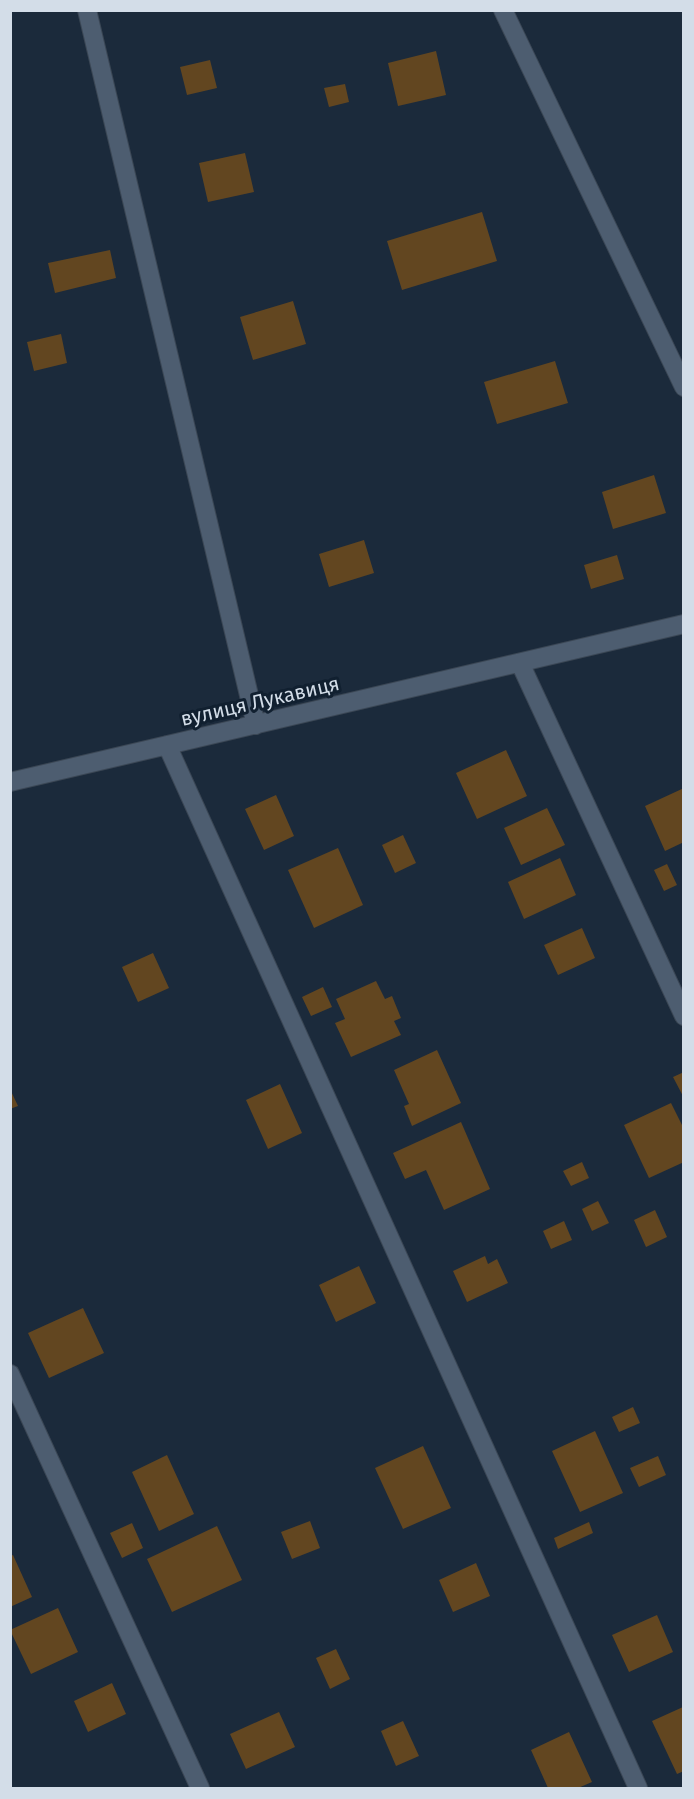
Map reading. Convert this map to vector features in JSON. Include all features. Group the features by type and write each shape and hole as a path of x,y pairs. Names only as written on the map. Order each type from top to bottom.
{"street":[{"path":"87,10 256,725"},
{"path":"503,10 684,387"},
{"name":"вулиця Лукавиця","path":"10,782 684,624"},
{"path":"520,663 684,1016"},
{"path":"167,746 638,1788"},
{"path":"10,1374 200,1788"}],"building":[{"path":"436,51 446,95 398,106 388,63"},
{"path":"210,60 217,88 187,95 180,67"},
{"path":"345,84 349,102 329,107 324,88"},
{"path":"245,153 254,192 208,202 199,163"},
{"path":"482,212 497,261 402,290 387,241"},
{"path":"110,250 116,278 55,293 48,263"},
{"path":"293,301 306,344 253,360 240,317"},
{"path":"61,334 67,363 34,371 27,342"},
{"path":"555,361 568,403 497,424 484,382"},
{"path":"654,475 666,513 613,529 602,492"},
{"path":"364,540 374,573 329,587 319,554"},
{"path":"617,555 624,579 591,589 584,565"},
{"path":"506,750 527,796 477,819 456,773"},
{"path":"684,788 684,842 665,851 645,806"},
{"path":"276,795 294,836 264,850 245,809"},
{"path":"547,808 565,845 521,865 504,828"},
{"path":"403,835 416,863 395,873 382,845"},
{"path":"338,848 363,905 314,928 288,870"},
{"path":"560,858 576,895 524,919 508,882"},
{"path":"667,864 677,885 664,891 654,870"},
{"path":"582,928 595,958 558,975 544,945"},
{"path":"153,953 169,988 138,1002 122,967"},
{"path":"376,981 385,999 392,996 401,1018 394,1021 401,1035 351,1057 335,1023 345,1019 336,999"},
{"path":"323,987 332,1007 311,1016 302,997"},
{"path":"437,1050 461,1103 412,1126 404,1106 409,1104 394,1070"},
{"path":"684,1072 684,1098 673,1077"},
{"path":"280,1084 302,1133 268,1149 246,1100"},
{"path":"10,1089 18,1106 10,1109"},
{"path":"671,1103 684,1129 684,1162 649,1178 624,1125"},
{"path":"461,1122 490,1189 444,1210 426,1170 405,1179 393,1153"},
{"path":"582,1162 589,1178 571,1186 563,1171"},
{"path":"598,1201 609,1223 592,1231 582,1209"},
{"path":"655,1210 667,1237 646,1247 634,1220"},
{"path":"564,1221 572,1240 551,1249 543,1231"},
{"path":"485,1256 488,1264 497,1259 508,1283 467,1302 453,1271"},
{"path":"359,1266 376,1303 336,1322 319,1285"},
{"path":"83,1308 104,1353 49,1378 28,1333"},
{"path":"633,1407 640,1423 619,1432 612,1417"},
{"path":"595,1431 623,1493 580,1512 552,1451"},
{"path":"423,1446 451,1508 403,1529 375,1468"},
{"path":"167,1455 194,1514 159,1531 132,1472"},
{"path":"658,1456 666,1475 639,1487 630,1468"},
{"path":"310,1521 320,1548 292,1559 281,1532"},
{"path":"589,1522 593,1533 558,1549 554,1538"},
{"path":"132,1523 143,1548 122,1558 110,1533"},
{"path":"217,1526 242,1580 172,1612 147,1559"},
{"path":"13,1555 32,1597 10,1607 10,1556"},
{"path":"476,1563 490,1596 453,1612 439,1580"},
{"path":"58,1608 78,1652 31,1674 10,1630"},
{"path":"657,1615 673,1652 629,1672 612,1635"},
{"path":"336,1649 350,1679 330,1689 316,1658"},
{"path":"112,1683 126,1714 88,1732 74,1701"},
{"path":"683,1707 684,1771 677,1774 652,1721"},
{"path":"279,1712 295,1747 246,1769 230,1734"},
{"path":"403,1721 419,1756 396,1766 381,1731"},
{"path":"569,1732 592,1782 578,1788 548,1788 531,1750"}]}
